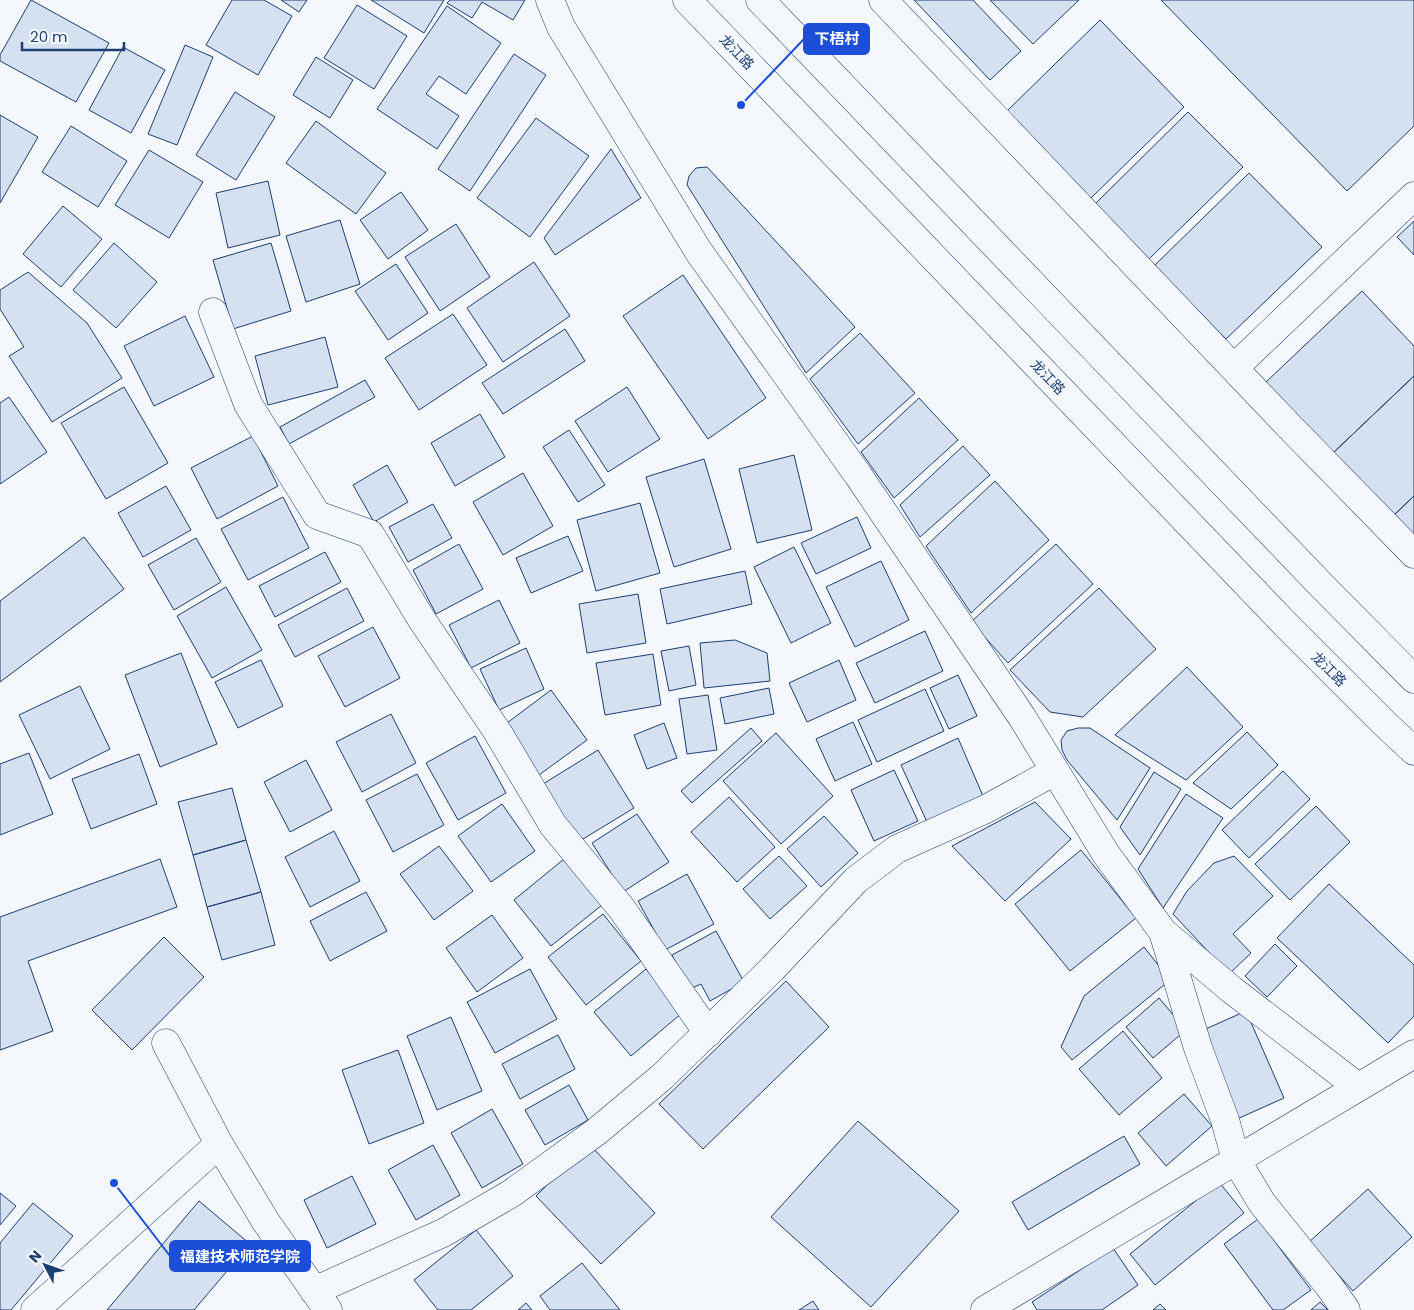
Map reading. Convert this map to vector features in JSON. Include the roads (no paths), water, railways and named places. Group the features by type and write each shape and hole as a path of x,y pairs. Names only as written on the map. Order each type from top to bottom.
{"street":[{"path":"550,0 561,27 699,252 858,474 1022,717 1106,854 1163,932 1232,990 1358,1087"},
{"name":"龙江路","path":"687,0 1281,620 1414,751"},
{"path":"760,0 1316,580 1414,679"},
{"path":"883,0 1414,554"},
{"path":"1234,368 1414,196"},
{"path":"214,312 248,404 317,515 370,534 422,620 497,731 553,825 622,909 708,1033"},
{"path":"166,1043 219,1144 266,1222 321,1300 512,1193 596,1132 663,1076 773,968 856,880 897,848 986,809 1055,771"},
{"path":"1163,932 1198,1048 1225,1120 1236,1160 1262,1203 1346,1310"},
{"path":"985,1310 1414,1054"},
{"path":"35,1310 219,1144"}],"place":[{"name":"下梧村","path":"741,105"},
{"name":"福建技术师范学院","path":"114,1183"}]}
